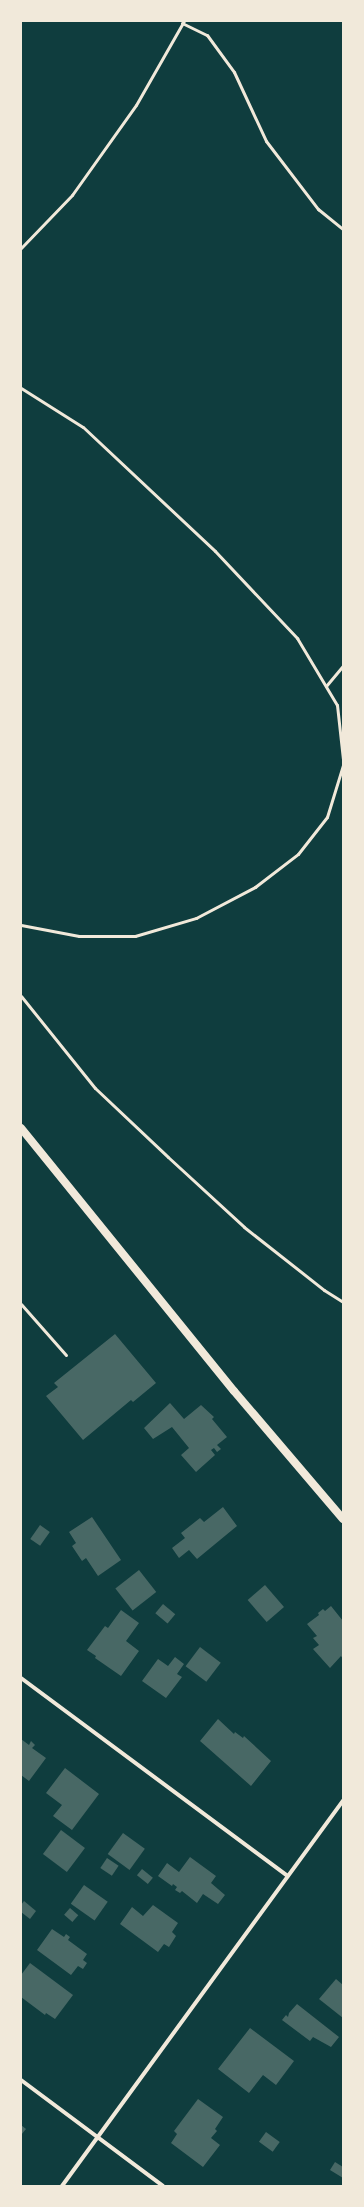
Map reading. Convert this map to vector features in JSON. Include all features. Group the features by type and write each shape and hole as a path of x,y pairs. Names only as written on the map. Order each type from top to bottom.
{"main road":[{"path":"22,1130 234,1391 343,1519"}],"street":[{"path":"21,1678 288,1876"},
{"path":"62,2186 343,1800"},
{"path":"21,2080 163,2186"}],"lane":[{"path":"21,248 72,195 136,105 183,22 207,34 234,72 266,141 318,209 343,228"},
{"path":"21,388 83,426 215,551 297,638 337,705 343,759"},
{"path":"326,686 343,666"},
{"path":"21,925 79,936 135,936 196,918 255,887 298,854 327,817 343,765"},
{"path":"21,996 95,1088 244,1227 324,1290 343,1302"},
{"path":"21,1304 66,1355"}],"building":[{"path":"115,1334 156,1383 133,1402 131,1400 83,1440 46,1396 58,1387 54,1383"},
{"path":"170,1403 184,1419 201,1405 214,1417 212,1419 227,1437 217,1445 221,1449 217,1452 214,1448 211,1450 215,1455 196,1472 181,1455 189,1448 172,1427 153,1439 144,1428"},
{"path":"223,1507 237,1526 197,1559 189,1550 179,1558 172,1548 185,1538 181,1533 200,1518 204,1522"},
{"path":"92,1517 121,1560 98,1576 86,1558 82,1561 72,1546 76,1543 69,1532"},
{"path":"40,1525 50,1532 40,1546 30,1539"},
{"path":"139,1570 156,1592 133,1611 115,1588"},
{"path":"265,1585 284,1607 267,1622 248,1600"},
{"path":"163,1604 175,1614 168,1623 155,1613"},
{"path":"331,1606 343,1621 343,1659 341,1656 330,1668 313,1649 319,1645 313,1638 317,1636 307,1624 319,1615 318,1613 323,1609 325,1611"},
{"path":"121,1610 139,1623 126,1641 139,1651 121,1676 95,1658 96,1656 87,1650 105,1626 108,1628"},
{"path":"200,1647 221,1663 206,1682 186,1666"},
{"path":"175,1657 184,1664 177,1674 182,1677 166,1698 142,1681 158,1659 168,1666"},
{"path":"218,1719 234,1734 235,1732 243,1738 244,1736 271,1761 251,1786 200,1741"},
{"path":"21,1739 29,1745 31,1741 35,1745 32,1748 46,1758 29,1781 21,1775"},
{"path":"65,1768 99,1794 72,1830 53,1816 62,1805 46,1793"},
{"path":"61,1830 85,1848 67,1872 43,1854"},
{"path":"123,1833 145,1849 130,1870 108,1854"},
{"path":"190,1857 216,1876 211,1883 225,1895 218,1904 203,1894 197,1903 182,1891 180,1893 175,1890 177,1887 173,1884 172,1886 158,1876 167,1863 179,1872"},
{"path":"107,1858 119,1866 112,1876 100,1868"},
{"path":"142,1869 153,1878 148,1884 137,1875"},
{"path":"84,1885 108,1902 95,1920 71,1904"},
{"path":"24,1901 36,1911 30,1919 21,1912 21,1905"},
{"path":"153,1905 178,1923 172,1932 176,1936 169,1947 164,1944 158,1952 120,1924 132,1907 143,1916"},
{"path":"70,1908 78,1915 72,1922 64,1915"},
{"path":"52,1929 64,1937 66,1934 70,1937 68,1940 87,1954 83,1960 87,1963 83,1969 78,1966 71,1975 37,1950"},
{"path":"30,1963 73,1995 55,2019 46,2013 45,2015 21,1997 21,1975"},
{"path":"336,1979 343,1985 343,2018 319,1999"},
{"path":"297,2004 339,2037 331,2047 313,2037 310,2041 282,2020 286,2015 288,2017 289,2013"},
{"path":"250,2028 294,2061 276,2085 263,2075 249,2093 218,2069"},
{"path":"198,2099 223,2117 215,2129 217,2131 211,2138 220,2145 203,2167 171,2143 177,2134 174,2131"},
{"path":"21,2125 26,2129 21,2135"},
{"path":"266,2132 280,2142 273,2152 259,2142"},
{"path":"335,2162 343,2167 343,2178 330,2170"}]}
